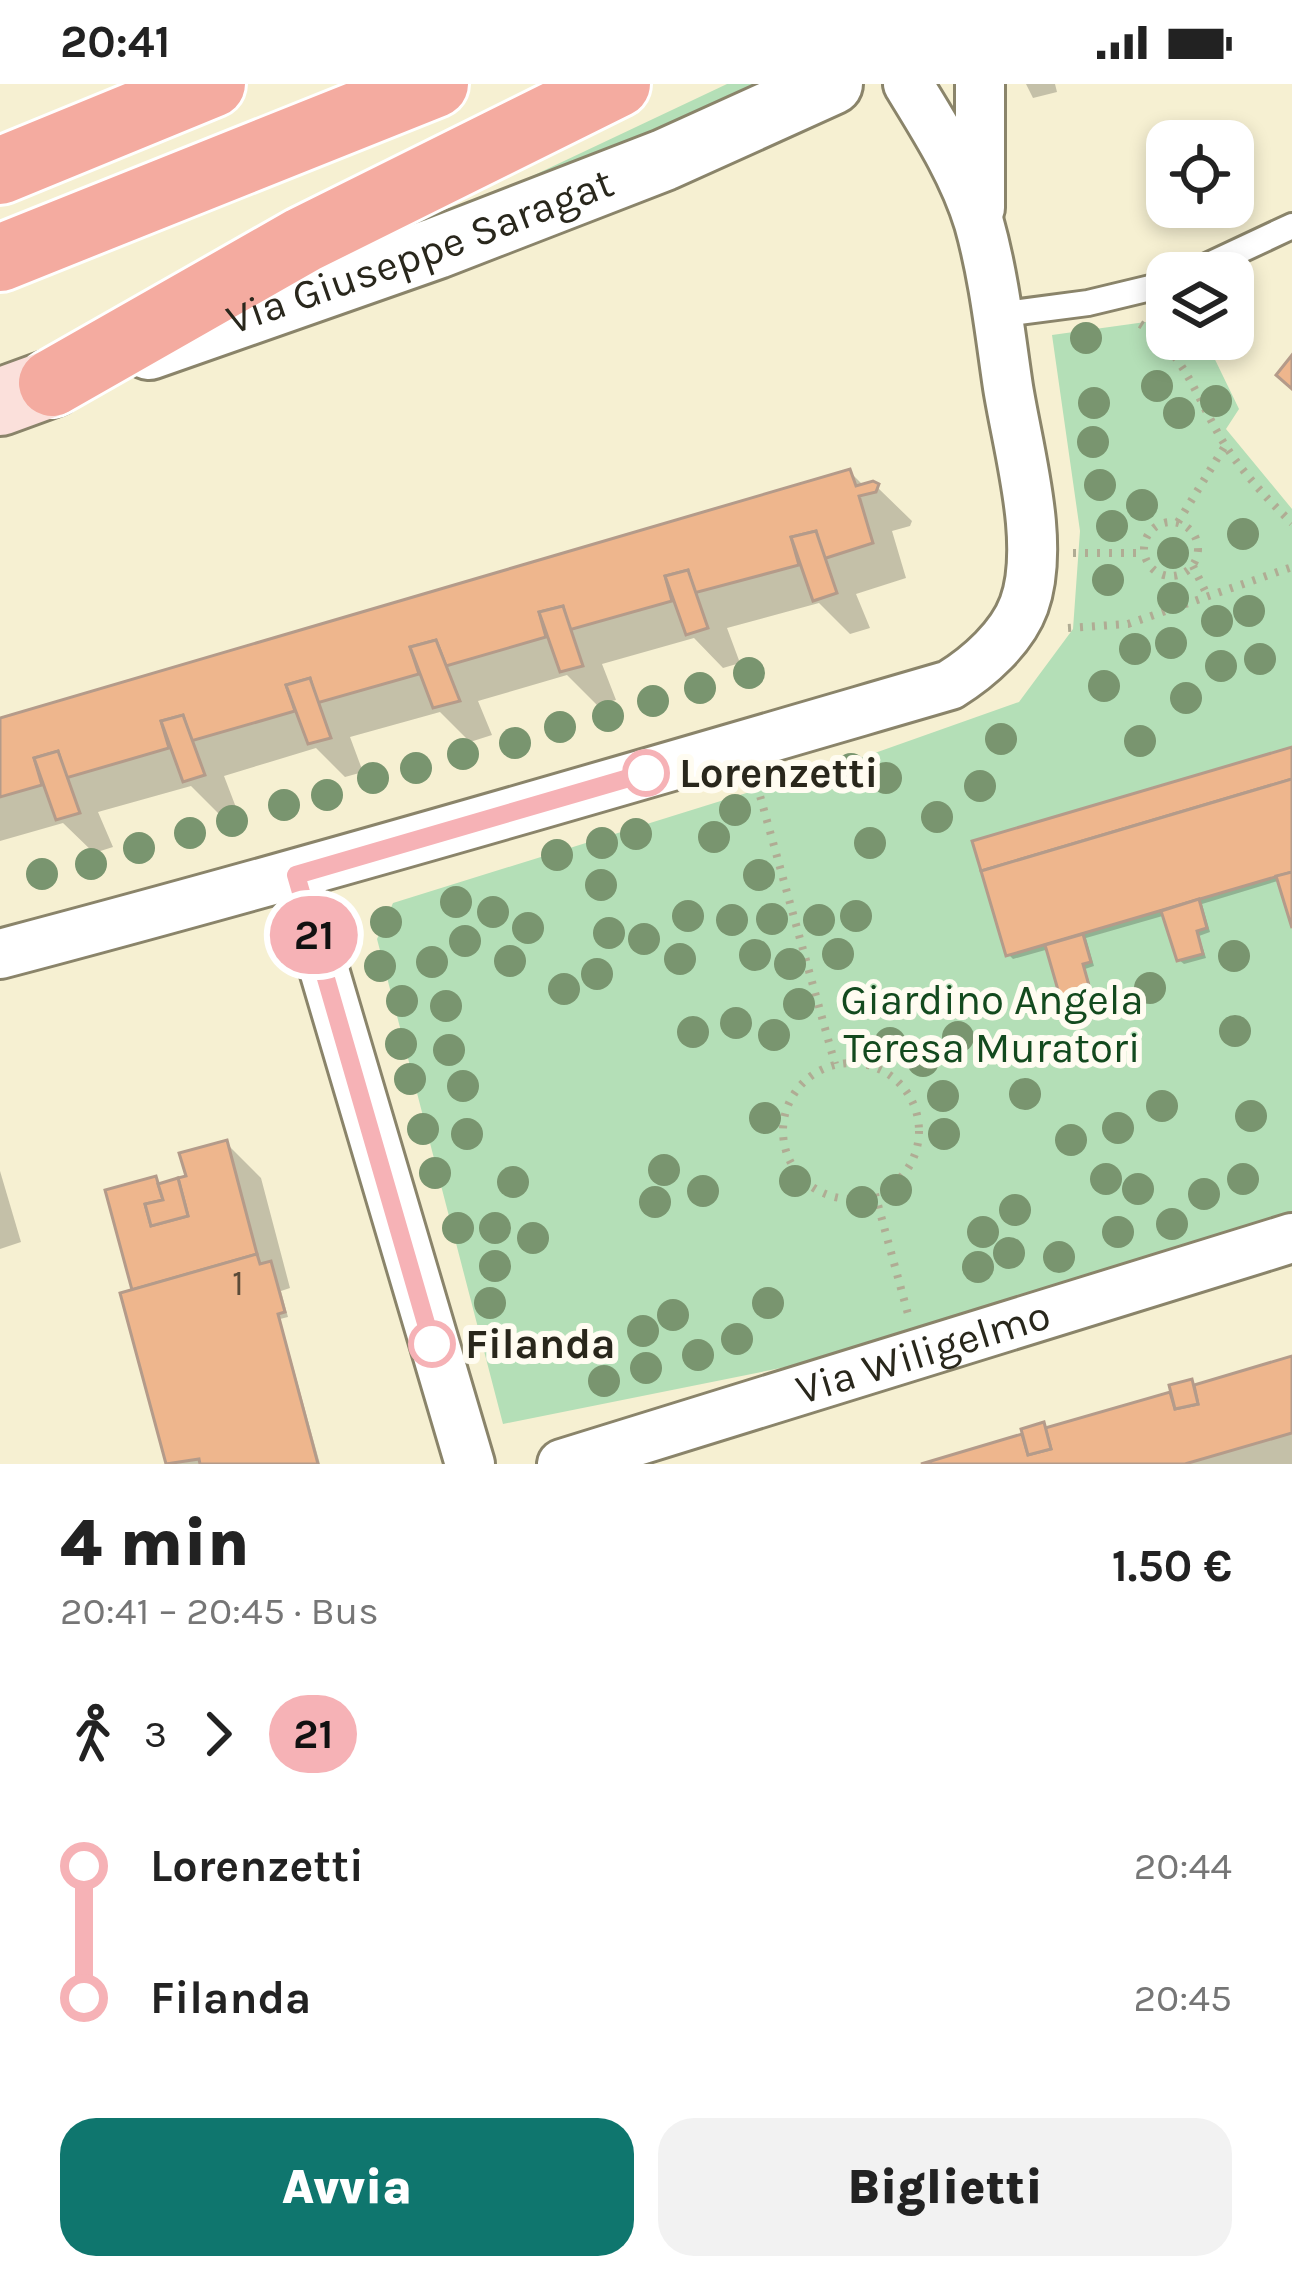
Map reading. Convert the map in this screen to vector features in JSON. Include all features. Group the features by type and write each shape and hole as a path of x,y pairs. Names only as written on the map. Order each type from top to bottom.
{"highway":[{"path":"0,171 212,84"},
{"path":"0,258 435,84"},
{"path":"26,392 303,241 617,84"}],"street":[{"name":"Via Giuseppe Saragat","path":"26,392 437,248 664,160 832,84"},
{"path":"908,84 940,135 979,225"},
{"path":"0,953 296,875 950,685 973,670 1023,610 1030,583 1030,530 979,225 980,84"},
{"path":"296,875 470,1464"},
{"name":"Via Wiligelmo","path":"562,1464 1288,1237"}],"lane":[{"path":"1237,252 1292,226"},
{"path":"997,315 1088,303 1146,289"}],"path":[{"path":"1133,320 1166,344 1226,446 1292,523"},
{"path":"1144,553 1153,528 1178,522 1226,446"},
{"path":"1144,553 1160,574 1177,576 1192,566 1197,540 1178,522"},
{"path":"1072,554 1144,553"},
{"path":"1192,566 1208,597"},
{"path":"1068,628 1128,624 1292,567"},
{"path":"756,741 757,790 835,1064"},
{"path":"835,1064 880,1069 899,1082 919,1121 910,1166 895,1183 875,1194 832,1196 796,1171 786,1151 787,1107 798,1088 835,1064"},
{"path":"875,1194 909,1319"}],"green space":[{"path":"727,84 797,84 287,280 505,189"},
{"name":"Giardino Angela Teresa Muratori","path":"1146,322 1146,360 1215,360 1239,409 1226,429 1292,509 1292,1265 503,1424 377,939 393,903 872,754 1019,702 1073,629 1080,531 1052,335"}],"building":[{"path":"1292,355 1292,389 1276,375"},
{"path":"850,469 856,486 879,484 876,492 859,496 873,543 823,559 816,531 791,537 799,565 694,593 688,570 665,576 672,601 569,630 563,606 539,612 546,637 446,666 436,640 410,647 419,674 317,703 310,678 286,685 295,711 191,741 183,715 161,721 169,748 66,778 58,751 34,758 42,785 0,797 0,718"},
{"path":"816,531 837,593 813,601 791,537"},
{"path":"688,570 708,628 686,635 665,576"},
{"path":"563,606 583,666 560,672 539,612"},
{"path":"436,640 460,701 433,708 410,647"},
{"path":"310,678 331,738 308,744 286,685"},
{"path":"183,715 205,775 183,782 161,721"},
{"path":"1292,747 1292,779 981,871 972,841"},
{"path":"58,751 80,813 56,820 34,758"},
{"path":"1292,779 1292,872 1006,956 981,871"},
{"path":"1292,872 1292,928 1276,876"},
{"path":"1199,899 1207,928 1197,931 1203,954 1177,961 1161,911"},
{"path":"1083,934 1091,962 1083,964 1090,989 1060,997 1045,945"},
{"path":"227,1140 257,1254 132,1290 105,1190 156,1176 163,1200 145,1204 151,1226 188,1216 178,1178 186,1176 179,1153"},
{"path":"178,1178 188,1216 151,1226 145,1204 163,1200 158,1184"},
{"path":"257,1254 260,1264 271,1261 285,1312 278,1314 318,1464 200,1464 199,1459 166,1464 120,1293"},
{"path":"1292,1356 1292,1433 1185,1464 921,1464 1022,1434 1028,1455 1051,1449 1045,1428 1170,1392 1175,1409 1198,1404 1194,1385"},
{"path":"1192,1379 1198,1404 1175,1409 1169,1385"},
{"path":"1044,1422 1051,1449 1028,1455 1021,1429"}],"bus line":[{"name":"21","path":"432,1344 296,875 646,773"}],"place":[{"name":"Lorenzetti","path":"646,773"},
{"name":"Filanda","path":"432,1344"}]}
